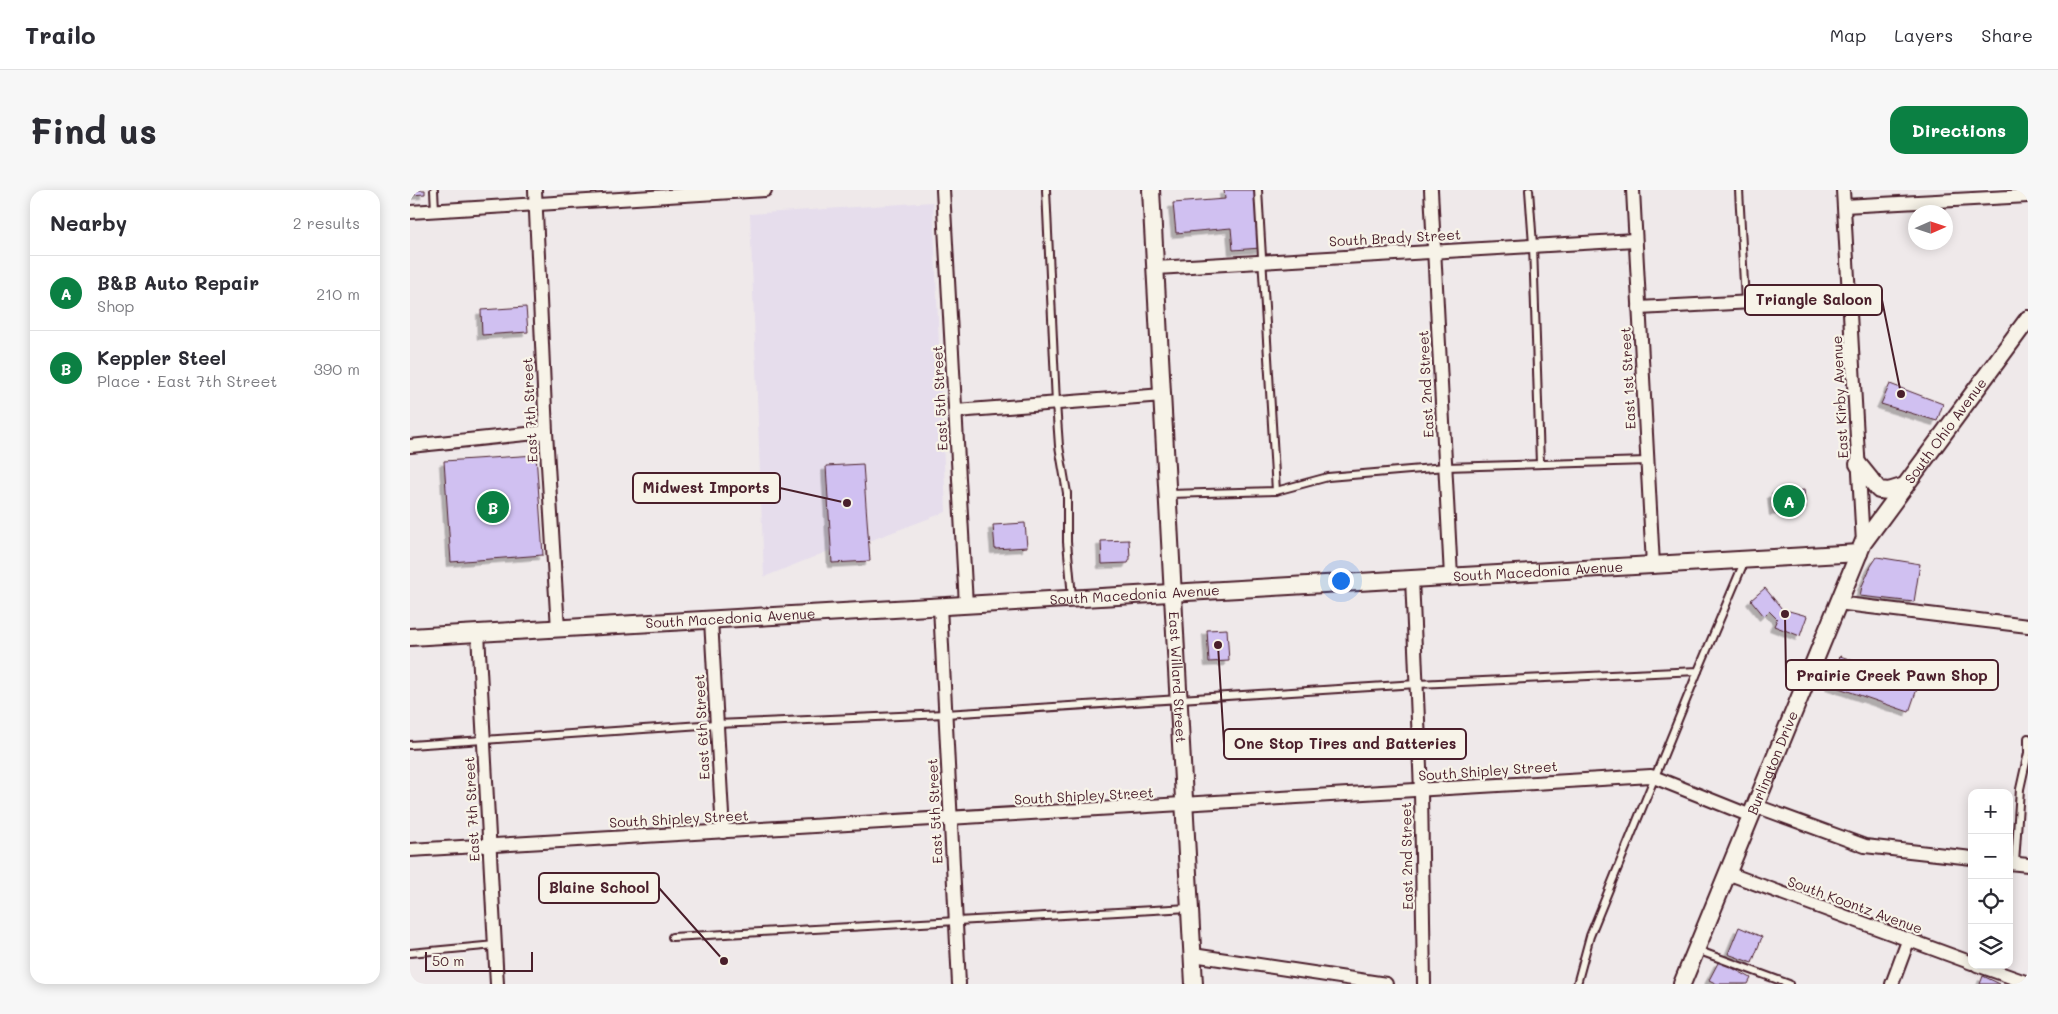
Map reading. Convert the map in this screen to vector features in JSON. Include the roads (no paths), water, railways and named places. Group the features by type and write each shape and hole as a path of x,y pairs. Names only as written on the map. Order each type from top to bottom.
{"street":[{"name":"East 7th Street","path":"535,190 546,432 558,629"},
{"path":"410,212 536,204 639,194 765,190"},
{"name":"East 5th Street","path":"943,190 966,605"},
{"name":"East Willard Street","path":"1151,190 1194,984"},
{"name":"East 2nd Street","path":"1431,190 1451,576"},
{"name":"East 1st Street","path":"1633,190 1653,565"},
{"name":"East Kirby Avenue","path":"1843,190 1861,548"},
{"path":"1844,206 2028,196"},
{"name":"South Brady Street","path":"1156,268 1635,240"},
{"path":"1639,308 1849,297"},
{"name":"South Ohio Avenue","path":"1861,548 2028,319"},
{"path":"956,411 1162,396"},
{"path":"410,446 546,432"},
{"path":"1858,464 1879,490 1890,491 1905,486"},
{"name":"South Macedonia Avenue","path":"410,638 1653,565 1745,559 1861,548"},
{"name":"Burlington Drive","path":"1682,984 1861,548"},
{"name":"East 2nd Street","path":"1412,578 1421,791 1424,984"},
{"path":"1838,603 2028,626"},
{"name":"East 5th Street","path":"940,606 959,984"},
{"name":"East 6th Street","path":"711,620 723,832"},
{"name":"East 7th Street","path":"478,633 497,984"},
{"name":"South Shipley Street","path":"410,850 1656,776 1754,811 1865,846 1968,858"},
{"path":"2013,863 2028,865"},
{"name":"South Koontz Avenue","path":"1727,873 1968,962"},
{"path":"1892,984 1908,941"},
{"path":"1193,955 1386,984"},
{"path":"1988,969 2028,983"}],"lane":[{"path":"434,190 435,210"},
{"path":"1046,190 1058,446 1067,493 1067,542 1072,599"},
{"path":"1258,190 1276,491"},
{"path":"1529,190 1533,246 1540,464"},
{"path":"1738,190 1745,302"},
{"path":"1168,494 1276,491 1328,477 1445,467 1648,461"},
{"path":"1577,984 1590,936 1745,559"},
{"path":"410,745 716,724 945,714 1417,684 1698,671"},
{"path":"2013,854 2020,789 2028,753 2028,738"},
{"path":"672,938 1190,908"},
{"path":"410,953 495,946"},
{"path":"1696,949 1789,984"}],"place":[{"name":"Triangle Saloon","path":"1901,394"},
{"name":"B&B Auto Repair","path":"1789,501"},
{"name":"Midwest Imports","path":"847,503"},
{"name":"Keppler Steel","path":"493,507"},
{"name":"Prairie Creek Pawn Shop","path":"1785,614"},
{"name":"One Stop Tires and Batteries","path":"1218,645"},
{"name":"Blaine School","path":"724,961"}]}
